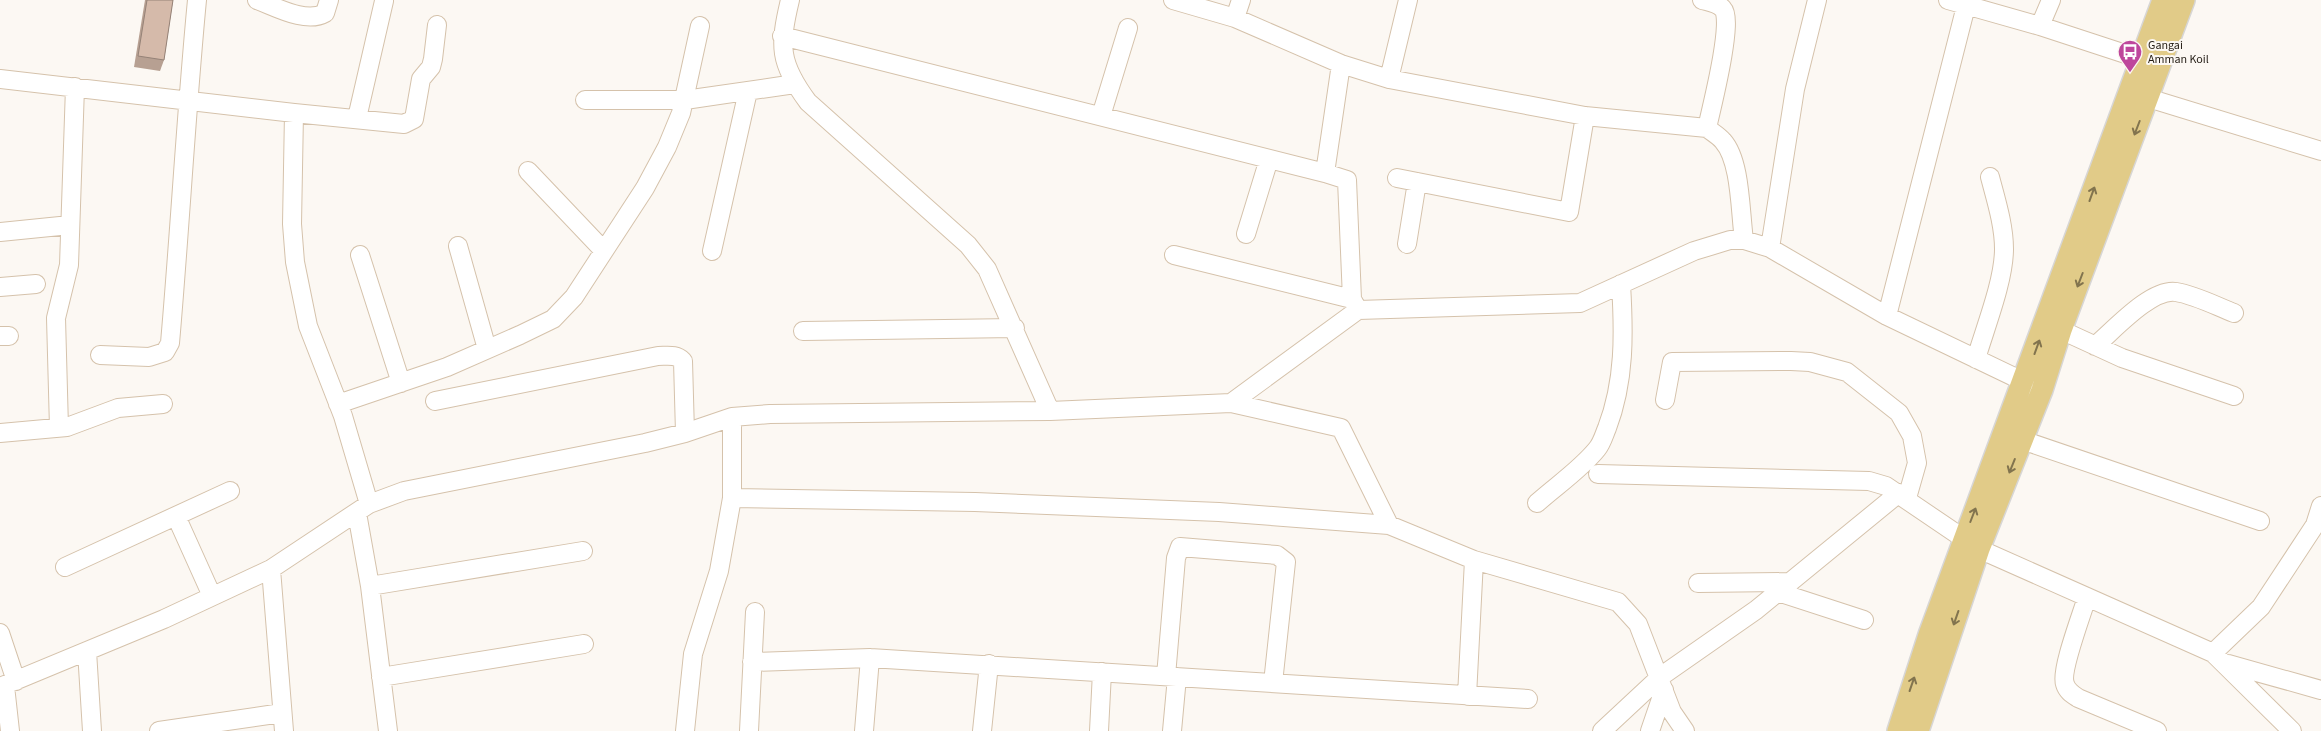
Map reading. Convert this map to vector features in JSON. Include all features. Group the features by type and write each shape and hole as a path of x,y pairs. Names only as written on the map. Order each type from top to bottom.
{"main road":[{"path":"2151,62 2163,0"},
{"path":"1898,731 1903,710 1971,545 2033,386 2151,62 2184,0"},
{"path":"1918,731 1971,545 2022,440 2033,386 2061,330 2139,95"}],"street":[{"path":"100,355 149,357 165,352 170,343 182,208 187,101 197,0"},
{"path":"257,0 307,17 318,17 325,13 329,0"},
{"path":"790,0 782,36 787,66 795,84 808,102 968,245 987,269 1015,328 1050,412"},
{"path":"1173,0 1235,18 1341,64 1389,79 1585,116 1707,128 1723,141 1732,156 1738,184 1744,240"},
{"path":"1235,18 1241,0"},
{"path":"1389,79 1408,0"},
{"path":"1702,0 1724,9 1727,18 1726,36 1707,128"},
{"path":"1770,248 1795,89 1817,0"},
{"path":"1948,0 2040,26 2151,62"},
{"path":"2040,26 2051,0"},
{"path":"357,118 384,1"},
{"path":"1887,316 1966,6"},
{"path":"0,79 404,124 414,119 421,79 431,67 436,24"},
{"path":"338,404 447,368 553,319 574,297 650,180 667,147 685,100 700,26"},
{"path":"1101,116 1128,28"},
{"path":"782,36 1347,180 1355,304"},
{"path":"1325,173 1341,64"},
{"path":"585,100 685,100 795,84"},
{"path":"59,428 56,318 69,265 75,87"},
{"path":"712,251 748,91"},
{"path":"2139,95 2321,151"},
{"path":"294,113 292,224 295,262 308,326 338,404 363,508 370,586 388,731"},
{"path":"1397,178 1569,212 1585,116"},
{"path":"1246,234 1269,159"},
{"path":"528,171 604,251"},
{"path":"1976,359 2002,270 2004,250 2002,226 1990,177"},
{"path":"1407,244 1417,182"},
{"path":"0,232 70,225"},
{"path":"1174,255 1355,304 1580,303 1694,251 1730,240 1744,240 1770,248 1887,316 2033,386"},
{"path":"458,246 487,349"},
{"path":"360,255 402,383"},
{"path":"0,287 36,284"},
{"path":"1538,503 1578,469 1599,447 1610,420 1622,369 1623,326 1621,284"},
{"path":"2095,346 2144,303 2164,292 2176,292 2234,313"},
{"path":"1231,403 1355,304"},
{"path":"803,331 1015,328"},
{"path":"2061,330 2122,358 2234,396"},
{"path":"435,401 658,356 679,357 683,361 685,433"},
{"path":"1602,731 1784,587 1903,496 1917,463 1912,436 1899,413 1847,372 1810,362 1791,360 1672,362 1666,400"},
{"path":"7,685 164,619 271,569 363,508 404,491 645,444 732,417 770,414 1050,412 1231,403 1341,428 1389,525"},
{"path":"0,434 59,428 118,408 163,404"},
{"path":"685,731 693,654 720,572 732,498 732,417"},
{"path":"2022,440 2260,520"},
{"path":"1598,474 1869,481 1886,486 1971,545 2220,658 2321,690"},
{"path":"65,567 230,491"},
{"path":"732,498 975,502 1160,510 1389,525 1474,560 1618,602 1638,624 1672,712 1685,731"},
{"path":"2220,658 2262,607 2315,525 2321,506"},
{"path":"176,516 212,596"},
{"path":"1172,731 1171,676 1176,558 1180,547 1277,555 1286,562 1273,683"},
{"path":"370,586 583,551"},
{"path":"1467,696 1474,560"},
{"path":"271,569 284,731"},
{"path":"1698,583 1784,587 1864,620"},
{"path":"2087,597 2066,666 2064,682 2069,692 2078,698 2157,731"},
{"path":"749,731 755,612"},
{"path":"0,633 7,685 10,731"},
{"path":"382,678 584,644"},
{"path":"87,651 92,731"},
{"path":"752,662 870,658 989,664 1467,696 1528,698"},
{"path":"864,731 870,658"},
{"path":"2220,658 2292,731"},
{"path":"982,731 989,664"},
{"path":"1099,731 1102,672"},
{"path":"1650,731 1662,683"},
{"path":"159,731 282,713"}],"building":[{"path":"147,0 173,0 164,60 138,56"}],"place":[{"name":"Gangai Amman Koil","path":"2130,73"}]}
